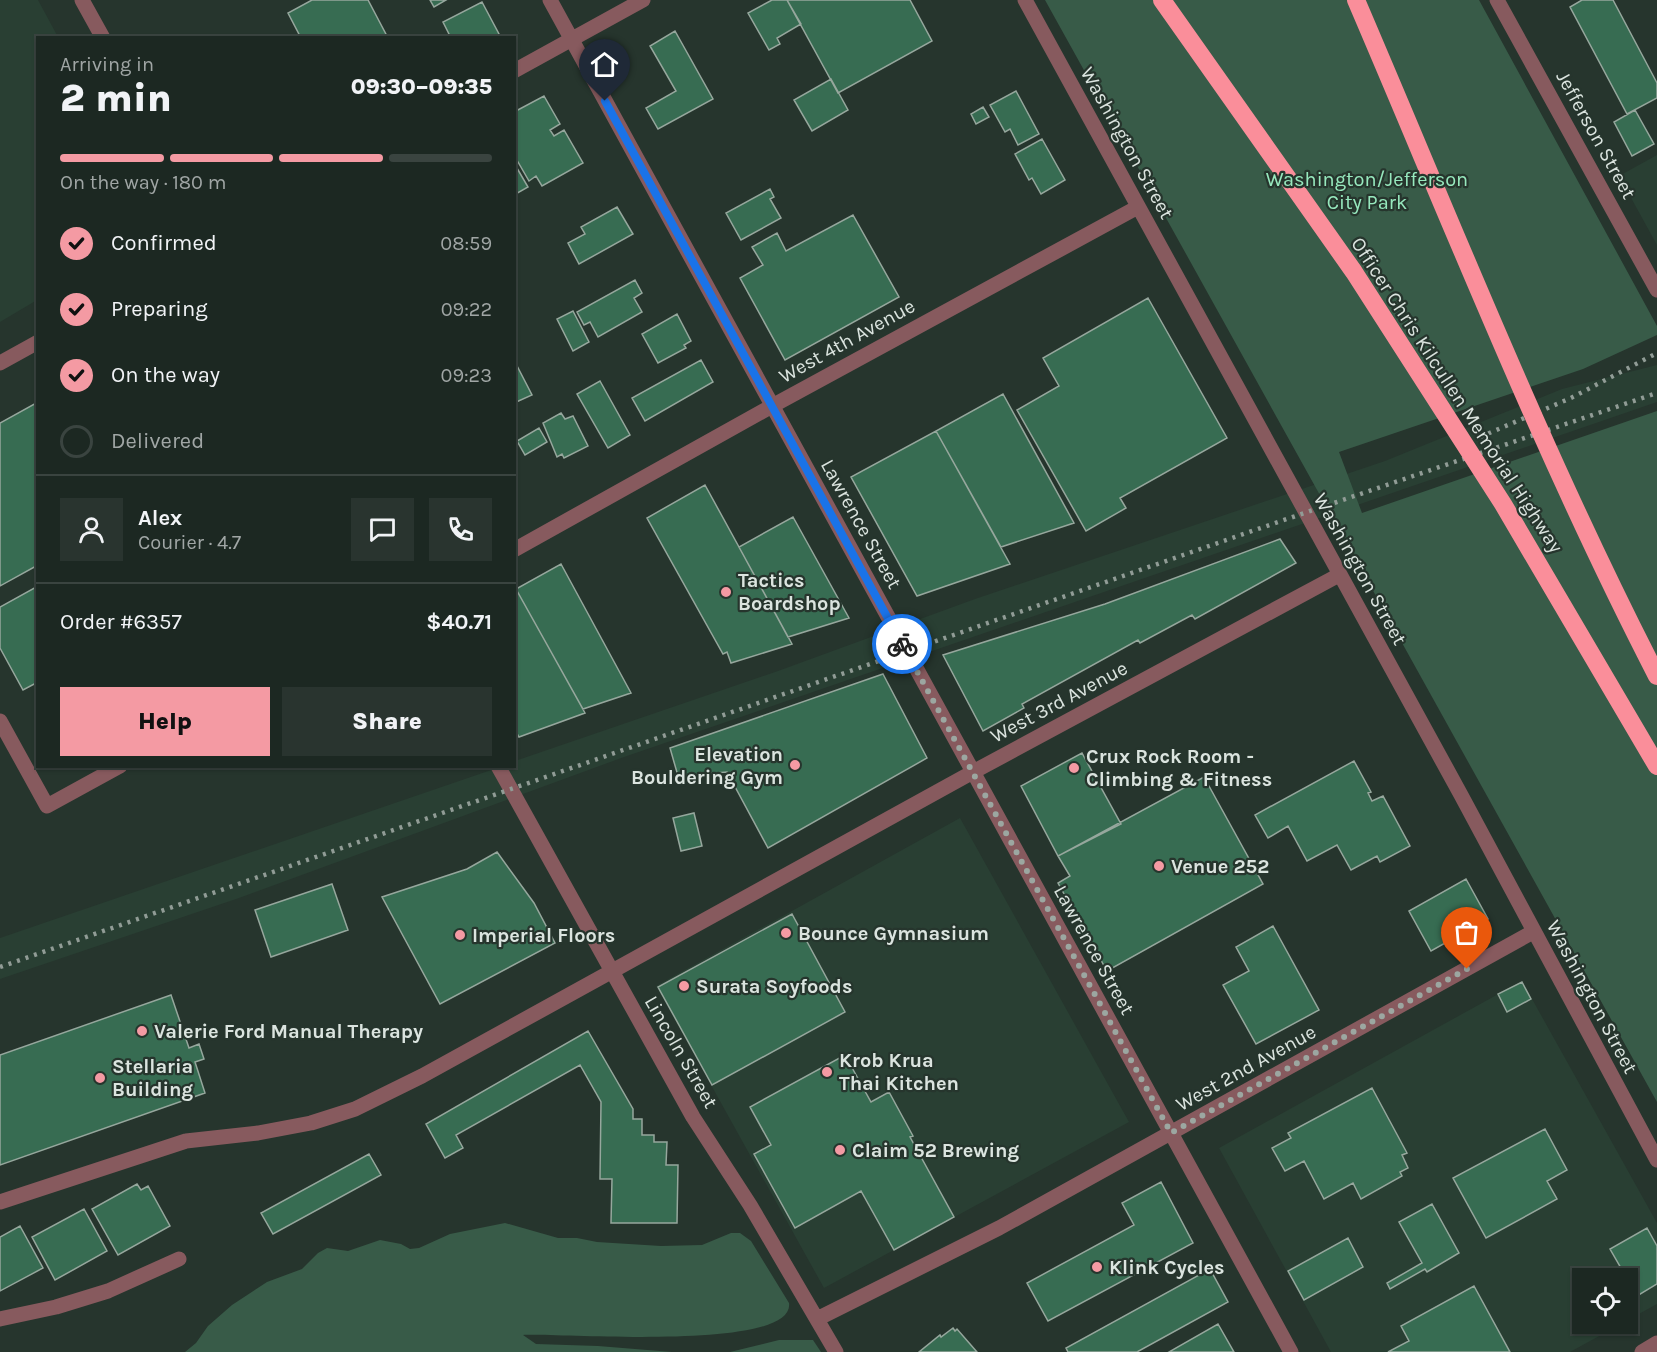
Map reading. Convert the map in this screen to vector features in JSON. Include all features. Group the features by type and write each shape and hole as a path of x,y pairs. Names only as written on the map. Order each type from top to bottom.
{"highway":[{"name":"Officer Chris Kilcullen Memorial Highway","path":"1162,0 1361,282 1503,504 1657,766"},
{"name":"Officer Chris Kilcullen Memorial Highway","path":"1356,0 1567,488 1613,590 1657,676"}],"street":[{"path":"82,0 102,36"},
{"name":"Lawrence Street","path":"550,0 1291,1352"},
{"path":"516,70 643,0"},
{"name":"Washington Street","path":"1025,0 1461,795 1657,1160"},
{"name":"Jefferson Street","path":"1503,2 1657,290"},
{"name":"West 4th Avenue","path":"516,549 1137,207"},
{"path":"0,363 36,343"},
{"name":"West 3rd Avenue","path":"0,1202 186,1141 311,1123 355,1109 422,1076 973,772 1339,575"},
{"path":"0,721 47,806 116,768"},
{"name":"Lincoln Street","path":"499,768 693,1117 750,1205 836,1352"},
{"name":"West 2nd Avenue","path":"817,1319 957,1250 1533,932"},
{"path":"0,1320 56,1308 108,1291 178,1259"},
{"path":"1642,1352 1657,1343"}],"shaded area":[{"path":"0,0 38,0 57,36 36,36 36,301 0,322"},
{"path":"1657,155 1657,245 1619,176"},
{"path":"1657,365 1657,402 624,757 239,898 0,979 0,938 497,768 516,768 516,761 778,671 975,599 1385,461 1562,389"},
{"path":"960,818 1129,1122 824,1288 656,986"},
{"path":"1522,981 1657,1223 1657,1304 1638,1314 1638,1268 1572,1268 1572,1334 1603,1334 1570,1352 1331,1352 1219,1148"}],"green space":[{"name":"Washington/Jefferson City Park","path":"1045,0 1479,0 1657,326 1657,335 1583,369 1339,452 1362,513 1657,411 1657,1102"},
{"path":"505,1223 558,1238 661,1246 702,1245 731,1233 740,1233 751,1241 789,1303 781,1318 756,1328 718,1334 672,1337 523,1335 536,1344 672,1352 185,1352 196,1343 208,1326 232,1305 267,1282 302,1269 318,1253 327,1248 348,1251 380,1240 401,1244 410,1249 419,1248 450,1234"},
{"path":"779,1340 813,1340 821,1352 730,1352"}],"building":[{"path":"312,0 368,0 387,36 300,36 288,13"},
{"path":"430,0 446,0 434,7"},
{"path":"772,0 787,0 801,24 777,38 780,44 769,50 748,13"},
{"path":"787,0 910,0 932,41 838,93"},
{"path":"1582,0 1613,0 1657,83 1657,98 1627,114 1570,7"},
{"path":"482,2 499,34 496,36 450,36 443,22"},
{"path":"675,31 713,99 658,129 646,108 676,91 650,46"},
{"path":"831,79 848,110 812,131 794,100"},
{"path":"1016,91 1039,134 1018,145 1010,129 1005,132 990,105"},
{"path":"544,96 560,124 550,130 554,136 564,130 583,163 542,186 536,176 529,181 516,158 516,111"},
{"path":"983,107 989,117 976,124 971,114"},
{"path":"1635,110 1654,144 1632,156 1614,122"},
{"path":"1042,139 1065,180 1041,194 1032,178 1029,180 1015,154"},
{"path":"516,166 528,187 516,194"},
{"path":"770,189 774,197 770,199 781,218 741,240 726,213"},
{"path":"617,207 633,234 579,264 568,243 585,234 581,227"},
{"path":"853,215 899,297 785,360 740,278 763,265 752,247 777,233 786,251"},
{"path":"635,280 642,293 634,298 642,312 598,337 590,322 584,325 577,312"},
{"path":"1148,298 1227,438 1120,498 1126,508 1086,531 1017,410 1059,386 1043,358"},
{"path":"573,311 589,342 573,351 557,319"},
{"path":"677,314 691,341 684,345 686,348 658,363 642,334"},
{"path":"701,360 713,382 645,421 632,398"},
{"path":"516,364 532,395 516,402"},
{"path":"600,381 630,435 608,448 577,394"},
{"path":"1003,394 1074,523 1001,547 936,431"},
{"path":"36,403 36,566 0,586 0,423"},
{"path":"561,413 565,419 573,416 588,446 564,458 562,454 557,457 543,423"},
{"path":"539,428 547,442 525,455 517,441"},
{"path":"936,431 1010,564 917,596 851,477"},
{"name":"Tactics Boardshop","path":"705,485 792,644 731,663 727,652 723,654 647,518"},
{"path":"793,517 849,618 788,637 739,547"},
{"path":"1280,539 1296,563 1195,619 1192,615 1140,643 1138,640 1022,704 1024,708 983,731 943,655 1105,604"},
{"path":"561,564 631,693 583,709 516,589"},
{"path":"36,587 36,683 23,690 0,648 0,607"},
{"path":"516,589 585,713 519,737 516,732"},
{"name":"Elevation Bouldering Gym","path":"883,674 927,758 768,848 727,772 678,776 670,748"},
{"path":"1082,753 1121,824 1058,856 1021,786"},
{"path":"1354,761 1371,792 1368,793 1372,801 1383,796 1410,846 1380,862 1377,856 1351,870 1337,845 1307,861 1288,826 1268,838 1255,815"},
{"name":"Venue 252","path":"1204,777 1263,884 1107,971 1058,883 1070,876 1058,856"},
{"path":"694,813 702,846 681,851 673,818"},
{"path":"497,852 534,903 555,943 440,1004 382,897 467,869"},
{"path":"1466,879 1488,919 1431,951 1409,911"},
{"path":"332,884 348,930 271,957 255,910"},
{"path":"792,914 845,1012 712,1085 658,987"},
{"path":"1273,926 1319,1010 1256,1044 1223,985 1249,971 1236,947"},
{"path":"1522,982 1531,999 1507,1012 1498,994"},
{"name":"Stellaria Building","path":"171,995 189,1048 199,1044 204,1059 195,1062 205,1093 0,1165 0,1055"},
{"path":"588,1031 633,1109 633,1119 642,1119 642,1135 654,1135 654,1142 667,1142 666,1165 678,1165 677,1223 611,1223 612,1179 600,1179 601,1102 580,1065 456,1135 463,1148 445,1158 426,1124"},
{"name":"Claim 52 Brewing","path":"845,1055 871,1102 889,1092 913,1136 910,1137 954,1217 894,1250 861,1191 795,1228 754,1154 771,1145 750,1107"},
{"path":"1372,1088 1407,1153 1402,1155 1408,1168 1400,1172 1402,1176 1361,1199 1353,1183 1324,1199 1304,1161 1285,1171 1272,1148 1291,1138 1288,1133"},
{"path":"1545,1129 1567,1170 1547,1181 1557,1199 1486,1238 1453,1178"},
{"path":"369,1154 381,1175 273,1234 261,1213"},
{"path":"1161,1182 1193,1243 1048,1321 1027,1283 1134,1225 1122,1203"},
{"path":"137,1184 141,1190 148,1186 170,1226 118,1255 92,1209"},
{"path":"1432,1204 1459,1253 1427,1272 1425,1269 1390,1289 1387,1283 1422,1263 1399,1222"},
{"path":"84,1209 107,1251 55,1280 32,1237"},
{"path":"20,1226 43,1268 0,1291 0,1237"},
{"path":"1647,1228 1657,1246 1657,1284 1638,1295 1638,1268 1621,1268 1610,1249"},
{"path":"1348,1238 1363,1267 1304,1300 1288,1271"},
{"path":"1210,1269 1228,1302 1137,1352 1068,1352 1066,1348"},
{"path":"1474,1286 1510,1352 1388,1352 1409,1341 1401,1326"},
{"path":"1218,1324 1234,1352 1169,1352"},
{"path":"953,1328 955,1331 957,1329 977,1352 919,1352 940,1335 941,1337"}],"railway":[{"path":"1480,437 1571,398 1657,353"},
{"path":"0,967 1278,522 1657,393"}],"way so far":[{"path":"902,644 1171,1133 1467,969"}],"place":[{"name":"Tactics Boardshop","path":"726,592"},
{"name":"Elevation Bouldering Gym","path":"795,765"},
{"name":"Crux Rock Room - Climbing & Fitness","path":"1074,768"},
{"name":"Venue 252","path":"1159,866"},
{"name":"Bounce Gymnasium","path":"786,933"},
{"name":"Imperial Floors","path":"460,935"},
{"name":"Surata Soyfoods","path":"684,986"},
{"name":"Valerie Ford Manual Therapy","path":"142,1031"},
{"name":"Krob Krua Thai Kitchen","path":"827,1072"},
{"name":"Stellaria Building","path":"100,1078"},
{"name":"Claim 52 Brewing","path":"840,1150"},
{"name":"Klink Cycles","path":"1097,1267"}],"route":[{"path":"605,101 902,644"}]}
